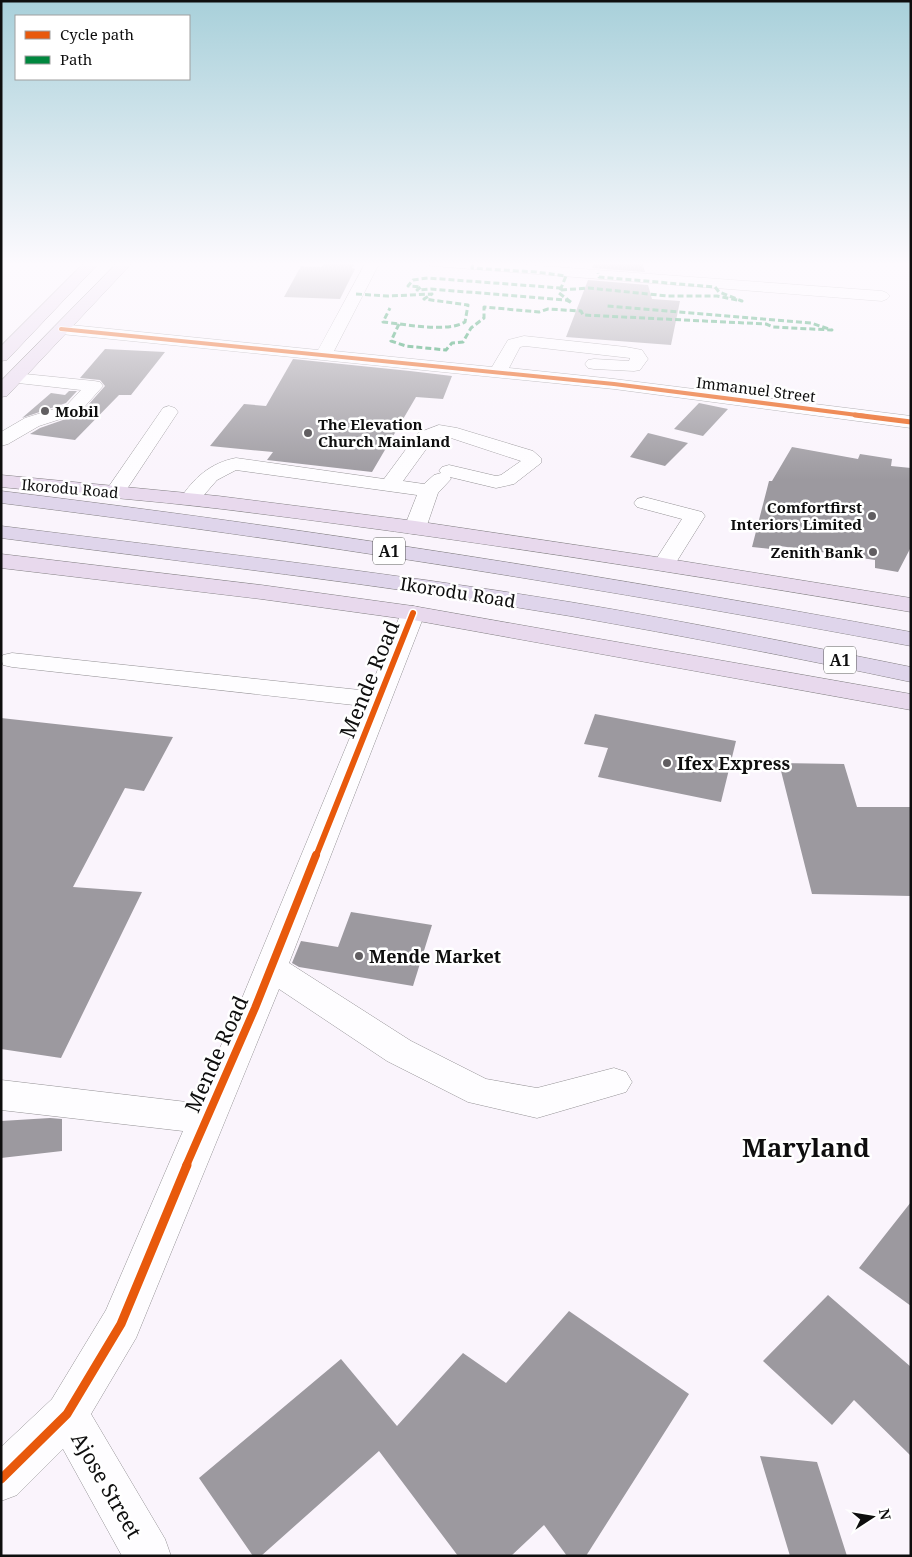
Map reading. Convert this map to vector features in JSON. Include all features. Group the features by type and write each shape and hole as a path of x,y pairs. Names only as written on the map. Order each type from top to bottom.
{"highway":[{"name":"Ikorodu Road","path":"4,483 118,511 479,564 775,613 911,639"},
{"name":"Ikorodu Road","path":"1,532 370,579 560,608 769,645 911,675"}],"main road":[{"path":"1,356 22,335"},
{"path":"1,392 56,335"},
{"name":"Ikorodu Road","path":"4,483 190,499 415,528 664,564 911,605"},
{"name":"Ikorodu Road","path":"1,561 413,613 911,702"}],"street":[{"name":"Immanuel Street","path":"118,335 624,385 911,422"},
{"path":"324,355 335,335"},
{"path":"498,372 507,356 514,344 524,342 626,352 636,354 640,359 634,366 620,367 507,356"},
{"path":"1,440 32,422 73,410 94,386 15,378"},
{"path":"116,492 169,412"},
{"path":"390,485 429,434 439,431 450,432 531,458 531,463 507,480 496,482 449,471"},
{"path":"415,528 429,491 449,471 484,442"},
{"path":"190,499 203,482 222,466 236,464 429,491"},
{"path":"644,503 695,516 664,564"},
{"name":"Mende Road","path":"1,1479 67,1414 120,1324 272,967 413,613"},
{"path":"12,660 378,700"},
{"path":"272,967 399,1051 480,1092 537,1103 614,1082"},
{"path":"1,1095 206,1119"},
{"name":"Ajose Street","path":"67,1414 148,1556"}],"building":[{"path":"567,335 673,335 671,345 566,337"},
{"path":"105,349 165,352 131,395 119,395 75,440 30,434 40,428 80,414 105,386 100,380 80,378"},
{"path":"293,359 452,376 443,399 416,397 372,472 267,460 273,452 210,446 244,404 266,406"},
{"path":"69,391 77,391 66,403 22,418 51,393 65,395"},
{"path":"699,403 728,409 703,436 674,429"},
{"path":"648,433 688,443 665,466 630,457"},
{"path":"792,447 858,459 860,454 892,459 891,466 911,468 911,547 898,572 875,568 875,560 780,546 779,550 752,547 769,481 772,481"},
{"name":"Ifex Express","path":"595,714 736,741 721,802 598,777 608,748 584,744"},
{"path":"1,718 173,737 144,791 125,788 73,887 142,892 61,1058 1,1049"},
{"path":"779,763 844,764 857,807 911,807 911,896 812,894"},
{"name":"Mende Market","path":"351,912 432,925 413,986 299,967 292,963 301,941 338,947"},
{"path":"62,1119 62,1151 1,1158 1,1121"},
{"path":"911,1202 911,1306 859,1268"},
{"path":"828,1295 911,1367 911,1456 854,1400 832,1425 763,1361"},
{"path":"569,1311 689,1394 586,1556 567,1556 544,1525 511,1556 458,1556 379,1451 261,1556 253,1556 199,1478 341,1359 397,1426 463,1353 506,1383"},
{"path":"760,1456 817,1462 847,1556 790,1556"}],"marked path":[{"path":"394,335 391,341 406,346 446,350 452,343 463,342 466,335"}],"cycle path":[{"path":"118,335 614,384 911,422"},
{"path":"1,1479 67,1414 121,1324 206,1119 255,1008 413,613"}],"place":[{"name":"Mobil","path":"45,411"},
{"name":"The Elevation Church Mainland","path":"308,433"},
{"name":"Comfortfirst Interiors Limited","path":"872,516"},
{"name":"Zenith Bank","path":"873,552"},
{"name":"Ifex Express","path":"667,763"},
{"name":"Mende Market","path":"359,956"}],"district":[{"name":"Maryland","path":"806,1147"}]}
